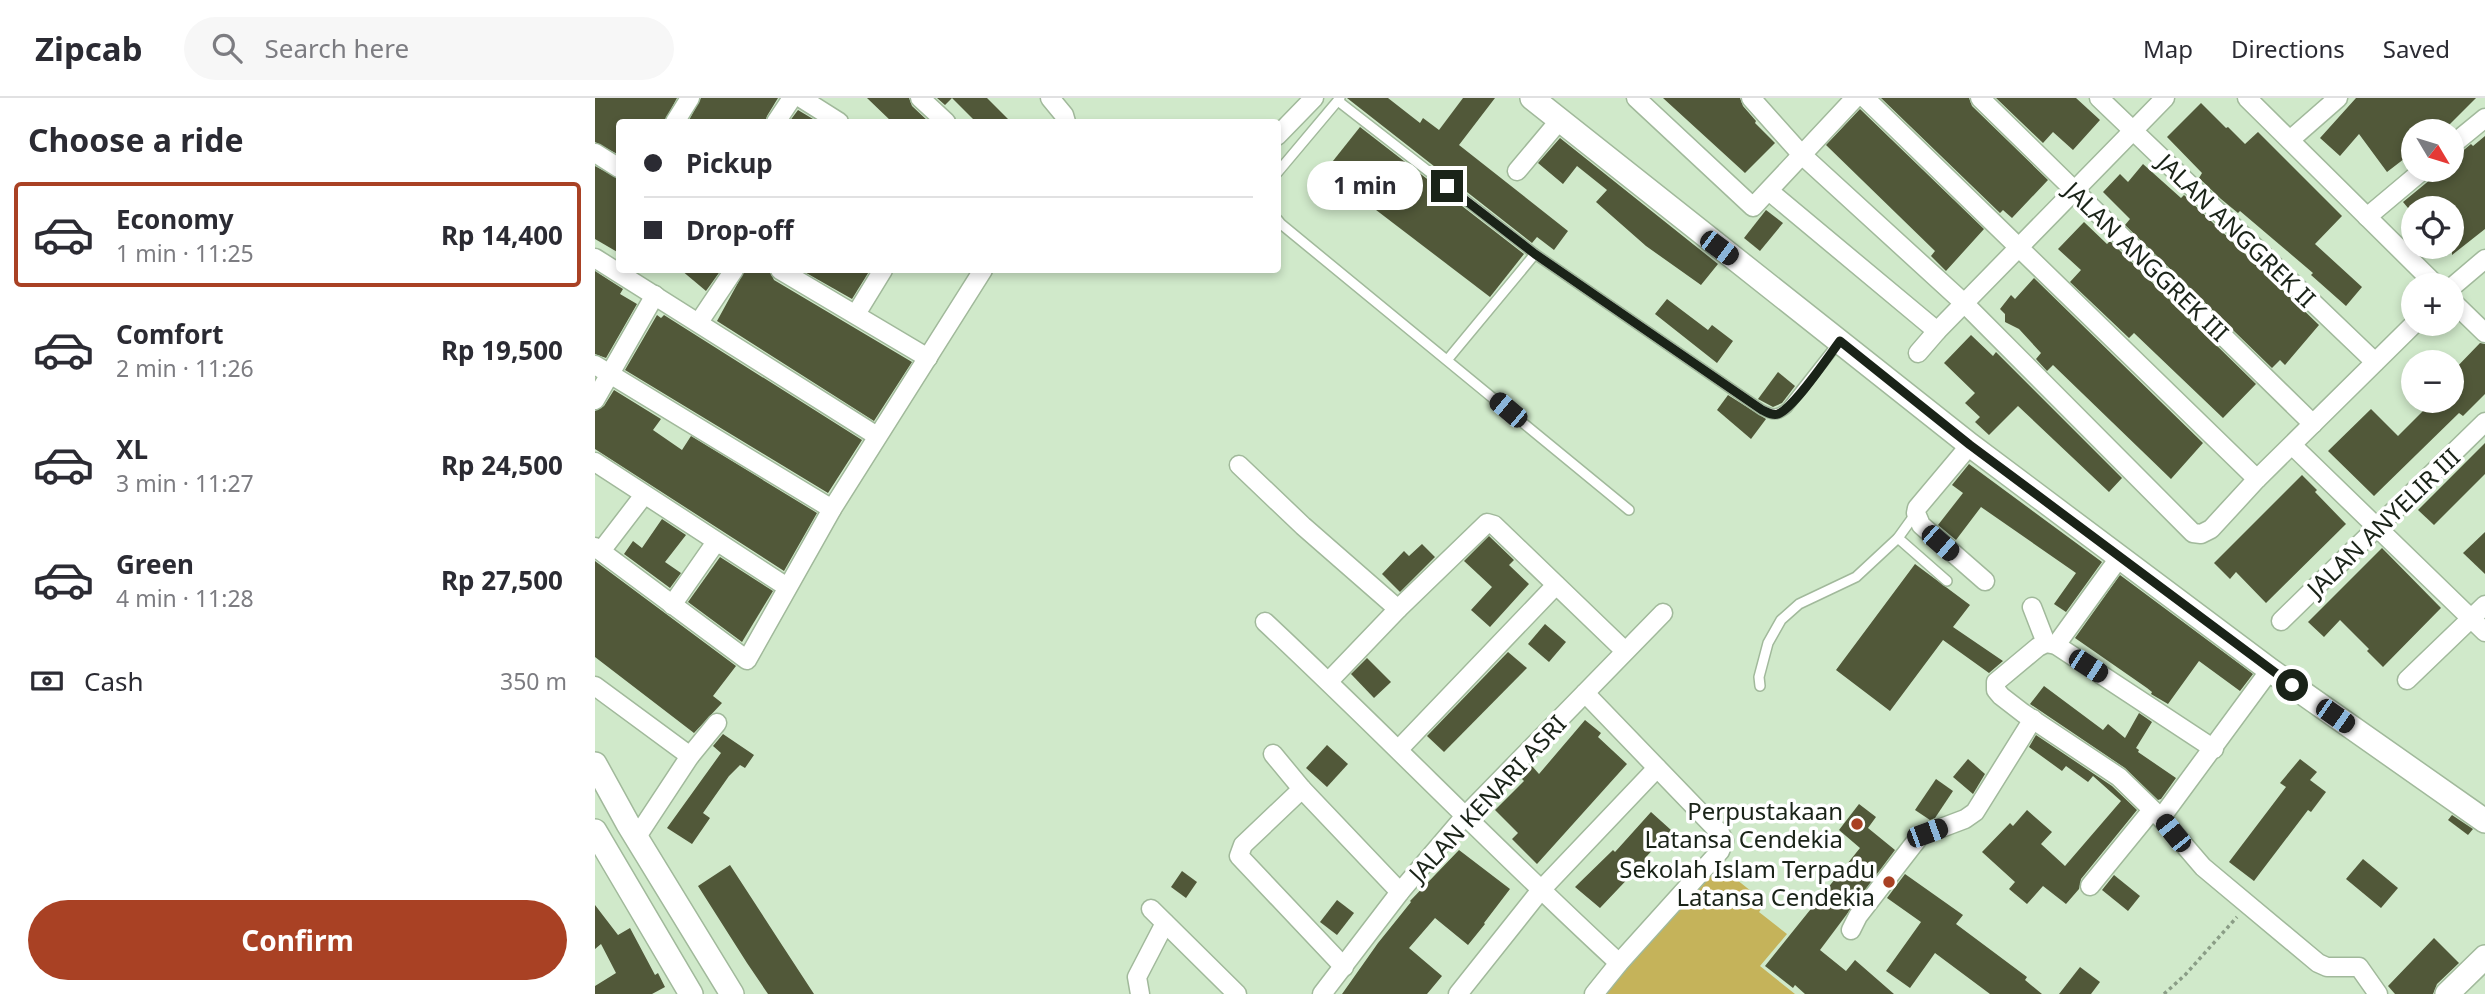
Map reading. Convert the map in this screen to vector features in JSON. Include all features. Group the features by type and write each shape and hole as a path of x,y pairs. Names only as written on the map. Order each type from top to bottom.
{"street":[{"path":"677,119 690,98"},
{"path":"778,119 792,98"},
{"path":"801,98 834,119"},
{"path":"1050,98 1066,119"},
{"path":"1281,132 1314,98"},
{"path":"1532,98 1970,445 2270,670 2485,821"},
{"path":"1636,98 1753,207 1855,98"},
{"path":"1751,98 1802,155 1965,304 2193,533 2201,534 2211,529 2257,479 2402,336"},
{"path":"1865,98 2257,479"},
{"name":"JALAN ANGGREK III","path":"1980,98 2313,424"},
{"name":"JALAN ANGGREK II","path":"2099,98 2375,362"},
{"path":"1918,353 2165,98"},
{"path":"2247,98 2424,273"},
{"path":"2290,141 2338,98"},
{"path":"929,101 944,119"},
{"path":"2464,135 2485,118"},
{"path":"1517,171 1559,121"},
{"path":"595,153 616,166"},
{"path":"2367,217 2409,182"},
{"path":"1769,191 1937,331"},
{"path":"595,258 616,263"},
{"path":"2464,277 2485,259"},
{"path":"628,273 656,295 877,436"},
{"path":"699,322 732,273"},
{"path":"788,273 928,358"},
{"path":"856,314 881,273"},
{"path":"644,495 598,549 747,660 832,509 981,273"},
{"path":"595,400 656,295"},
{"path":"2464,313 2485,334"},
{"path":"595,365 832,509"},
{"name":"JALAN ANYELIR III","path":"2281,621 2485,422"},
{"path":"1970,445 1917,508 1916,513 1921,525 1985,581"},
{"path":"2293,446 2485,632"},
{"path":"595,462 787,587"},
{"path":"1239,465 1303,526 1398,609"},
{"path":"1329,681 1398,609 1487,523 1494,525 1625,651"},
{"path":"671,605 716,541"},
{"path":"2119,558 2051,644 2038,647 1996,682 1995,686 2001,695 2033,719 2104,766 2157,814 2203,867 2247,905 2322,965 2360,967 2378,994"},
{"path":"1399,749 1556,585"},
{"path":"2407,680 2485,605"},
{"path":"2032,607 2051,644 2214,749"},
{"name":"JALAN KENARI ASRI","path":"1322,994 1400,892 1464,817 1663,612"},
{"path":"1265,622 1399,749 1539,891 1619,963"},
{"path":"2090,886 2214,749 2270,670"},
{"path":"595,686 690,756"},
{"path":"1585,693 1720,833 1724,841 1720,851 1594,994"},
{"path":"1851,930 1858,916 1920,836 1965,819 1975,812 2033,719"},
{"path":"691,994 598,837 632,831 717,723"},
{"path":"1273,754 1301,789 1400,892"},
{"path":"595,764 632,831 732,994"},
{"path":"1458,994 1539,891 1657,768"},
{"path":"1301,789 1243,845 1239,856 1344,967"},
{"path":"1151,909 1237,994"},
{"path":"1140,994 1137,977 1165,923"},
{"path":"2447,994 2485,957"},
{"path":"2470,994 2485,978"}],"lane":[{"path":"1281,168 1339,99 1535,254 1773,415 1779,414 1796,398 1840,341"},
{"path":"1281,224 1629,510"},
{"path":"1448,359 1535,254"},
{"path":"1760,686 1759,677 1768,642 1781,620 1799,604 1856,577 1898,538 1916,513"},
{"path":"1898,538 1947,581"}],"path":[{"path":"2164,994 2185,975 2247,905"}],"shaded area":[{"path":"1712,860 1766,903 1759,912 1787,934 1760,966 1795,994 1597,994"}],"building":[{"path":"595,98 677,98 666,119 616,119 616,153 595,142"},
{"path":"701,98 778,98 766,119 690,119"},
{"path":"867,98 909,98 912,106 926,119 889,119"},
{"path":"937,98 952,98 945,105"},
{"path":"952,98 987,98 1008,119 973,119"},
{"path":"1347,98 1388,98 1420,123 1423,118 1439,130 1463,98 1495,98 1459,145 1568,231 1554,250 1537,237 1532,243"},
{"path":"1663,98 1740,98 1755,123 1775,143 1745,173"},
{"path":"1881,98 1969,98 1972,106 2048,180 2012,218 2003,210 2000,213"},
{"path":"1996,98 2076,98 2100,120 2073,150 2053,132 2043,143"},
{"path":"2356,98 2476,98 2455,119 2401,119 2401,161 2387,172 2359,134 2340,156 2320,138"},
{"path":"2201,103 2245,144 2258,132 2342,216 2315,244 2362,287 2346,306 2311,275 2313,273 2240,211 2238,213 2221,199 2199,178 2202,173 2167,137"},
{"path":"1860,109 1984,229 1946,271 1931,256 1935,251 1826,145"},
{"path":"798,110 813,119 791,119"},
{"path":"1360,127 1524,254 1490,297 1325,171"},
{"path":"2485,136 2485,229 2464,246 2464,196 2410,196 2427,182 2464,182 2464,150 2471,144 2473,146"},
{"path":"1560,138 1718,264 1701,285 1646,246 1596,202 1607,190 1577,166 1563,184 1538,163"},
{"path":"2143,164 2181,198 2184,195 2319,325 2285,365 2280,360 2272,368 2125,225 2130,219 2103,192 2120,174 2128,182"},
{"path":"595,166 616,177 616,251 595,239"},
{"path":"1766,210 1783,223 1760,251 1744,238"},
{"path":"2084,222 2107,244 2110,241 2256,384 2223,418 2134,333 2129,338 2070,282 2081,270 2058,249"},
{"path":"595,271 623,289 620,294 637,304 606,358 595,354"},
{"path":"685,273 719,273 706,291"},
{"path":"743,273 770,273 774,280 912,362 874,421 717,321"},
{"path":"806,273 868,273 852,299"},
{"path":"2034,278 2203,443 2171,479 2053,365 2047,371 2036,359 2041,353 2019,329 2005,322 2005,314 2000,309 2011,295 2015,299"},
{"path":"1667,299 1708,330 1712,325 1733,341 1717,363 1655,314"},
{"path":"657,315 661,318 664,315 862,440 828,493 625,370"},
{"path":"1971,335 1993,356 1996,352 2122,478 2109,492 2018,406 1989,435 1975,422 1980,417 1965,403 1975,393 1944,363"},
{"path":"2480,343 2485,344 2485,394 2463,416 2459,413 2464,413 2464,360"},
{"path":"1778,372 1795,386 1782,403 1773,407 1758,399"},
{"path":"614,390 661,419 653,430 682,450 691,436 817,513 784,571 595,449 595,411 604,406"},
{"path":"1728,395 1766,419 1751,439 1717,410"},
{"path":"2371,409 2398,436 2421,413 2459,413 2374,496 2328,451"},
{"path":"2485,443 2485,474 2434,525 2418,510"},
{"path":"1969,464 2102,562 2066,612 2054,604 2076,573 1981,507 1956,540 1938,525 1963,493 1952,485"},
{"path":"2302,475 2346,524 2266,603 2236,572 2230,579 2214,563"},
{"path":"662,519 686,535 665,562 681,573 670,588 624,554 633,541 642,548"},
{"path":"2485,532 2485,574 2463,553"},
{"path":"1489,536 1514,560 1509,565 1529,584 1490,627 1471,610 1492,587 1464,561"},
{"path":"1422,544 1435,557 1400,592 1382,574 1404,551 1409,556"},
{"path":"2382,548 2441,608 2383,667 2340,620 2324,637 2308,622"},
{"path":"720,557 773,591 742,642 688,602"},
{"path":"595,561 736,666 713,696 722,703 694,733 595,657"},
{"path":"1915,564 1970,605 1953,627 2003,661 1989,673 1943,640 1890,711 1836,670"},
{"path":"2120,575 2253,674 2240,691 2199,661 2168,704 2075,638"},
{"path":"1545,624 1566,642 1549,662 1528,644"},
{"path":"1508,652 1527,668 1444,752 1427,736"},
{"path":"1367,658 1391,682 1374,698 1351,674"},
{"path":"2044,686 2103,730 2108,724 2125,738 2139,713 2152,722 2136,748 2176,778 2161,799 2158,800 2125,768 2030,704"},
{"path":"1585,720 1601,733 1598,737 1627,764 1537,864 1512,839 1518,833 1495,810 1524,781 1520,777 1532,766 1539,774"},
{"path":"723,734 754,755 745,768 740,765 729,776 703,813 710,818 692,844 667,828 721,753 713,746"},
{"path":"2036,735 2112,786 2137,810 2081,879 2079,889 2066,904 2043,886 2027,904 2009,889 2015,882 1982,852 2010,823 2013,826 2027,810 2052,832 2041,844 2065,866 2121,801 2093,776 2088,782 2066,766 2062,771 2029,747"},
{"path":"1327,745 1348,764 1327,787 1306,768"},
{"path":"1968,759 1985,774 1973,794 1953,777"},
{"path":"2300,759 2317,772 2310,780 2326,792 2311,812 2308,810 2254,881 2229,862 2286,787 2280,783"},
{"path":"1936,779 1953,791 1935,818 1930,820 1915,810"},
{"path":"1859,804 1876,817 1868,828 1895,850 1820,950 1846,971 1855,960 1894,994 1805,994 1765,966 1860,848 1839,830"},
{"path":"1651,812 1671,830 1646,857 1650,861 1639,872 1637,869 1600,908 1575,887 1613,850 1615,852"},
{"path":"2452,815 2473,829 2468,835 2448,820"},
{"path":"1459,850 1510,889 1468,945 1435,918 1409,948 1442,976 1427,994 1342,994 1410,901"},
{"path":"2363,859 2398,888 2381,908 2346,879"},
{"path":"730,865 814,994 768,994 747,963 698,886"},
{"path":"1182,871 1197,882 1186,898 1171,887"},
{"path":"1905,874 1963,915 1956,924 2027,977 2025,980 2042,994 1990,994 1935,953 1910,988 1886,971 1921,922 1887,898"},
{"path":"2114,875 2140,896 2128,911 2102,890"},
{"path":"1337,900 1354,913 1337,935 1320,922"},
{"path":"595,905 618,935 630,928 655,975 658,973 665,987 652,994 595,994 595,986 616,973 601,944 595,949"},
{"path":"2434,938 2459,963 2437,984 2433,994 2395,994 2388,986"},
{"path":"2080,967 2100,982 2091,994 2059,994"}],"place":[{"name":"Perpustakaan Latansa Cendekia","path":"1857,824"},
{"name":"Sekolah Islam Terpadu Latansa Cendekia","path":"1889,882"}],"route":[{"path":"1447,186 1535,254 1773,415 1787,408 1840,341 1970,445 2292,685"}]}
